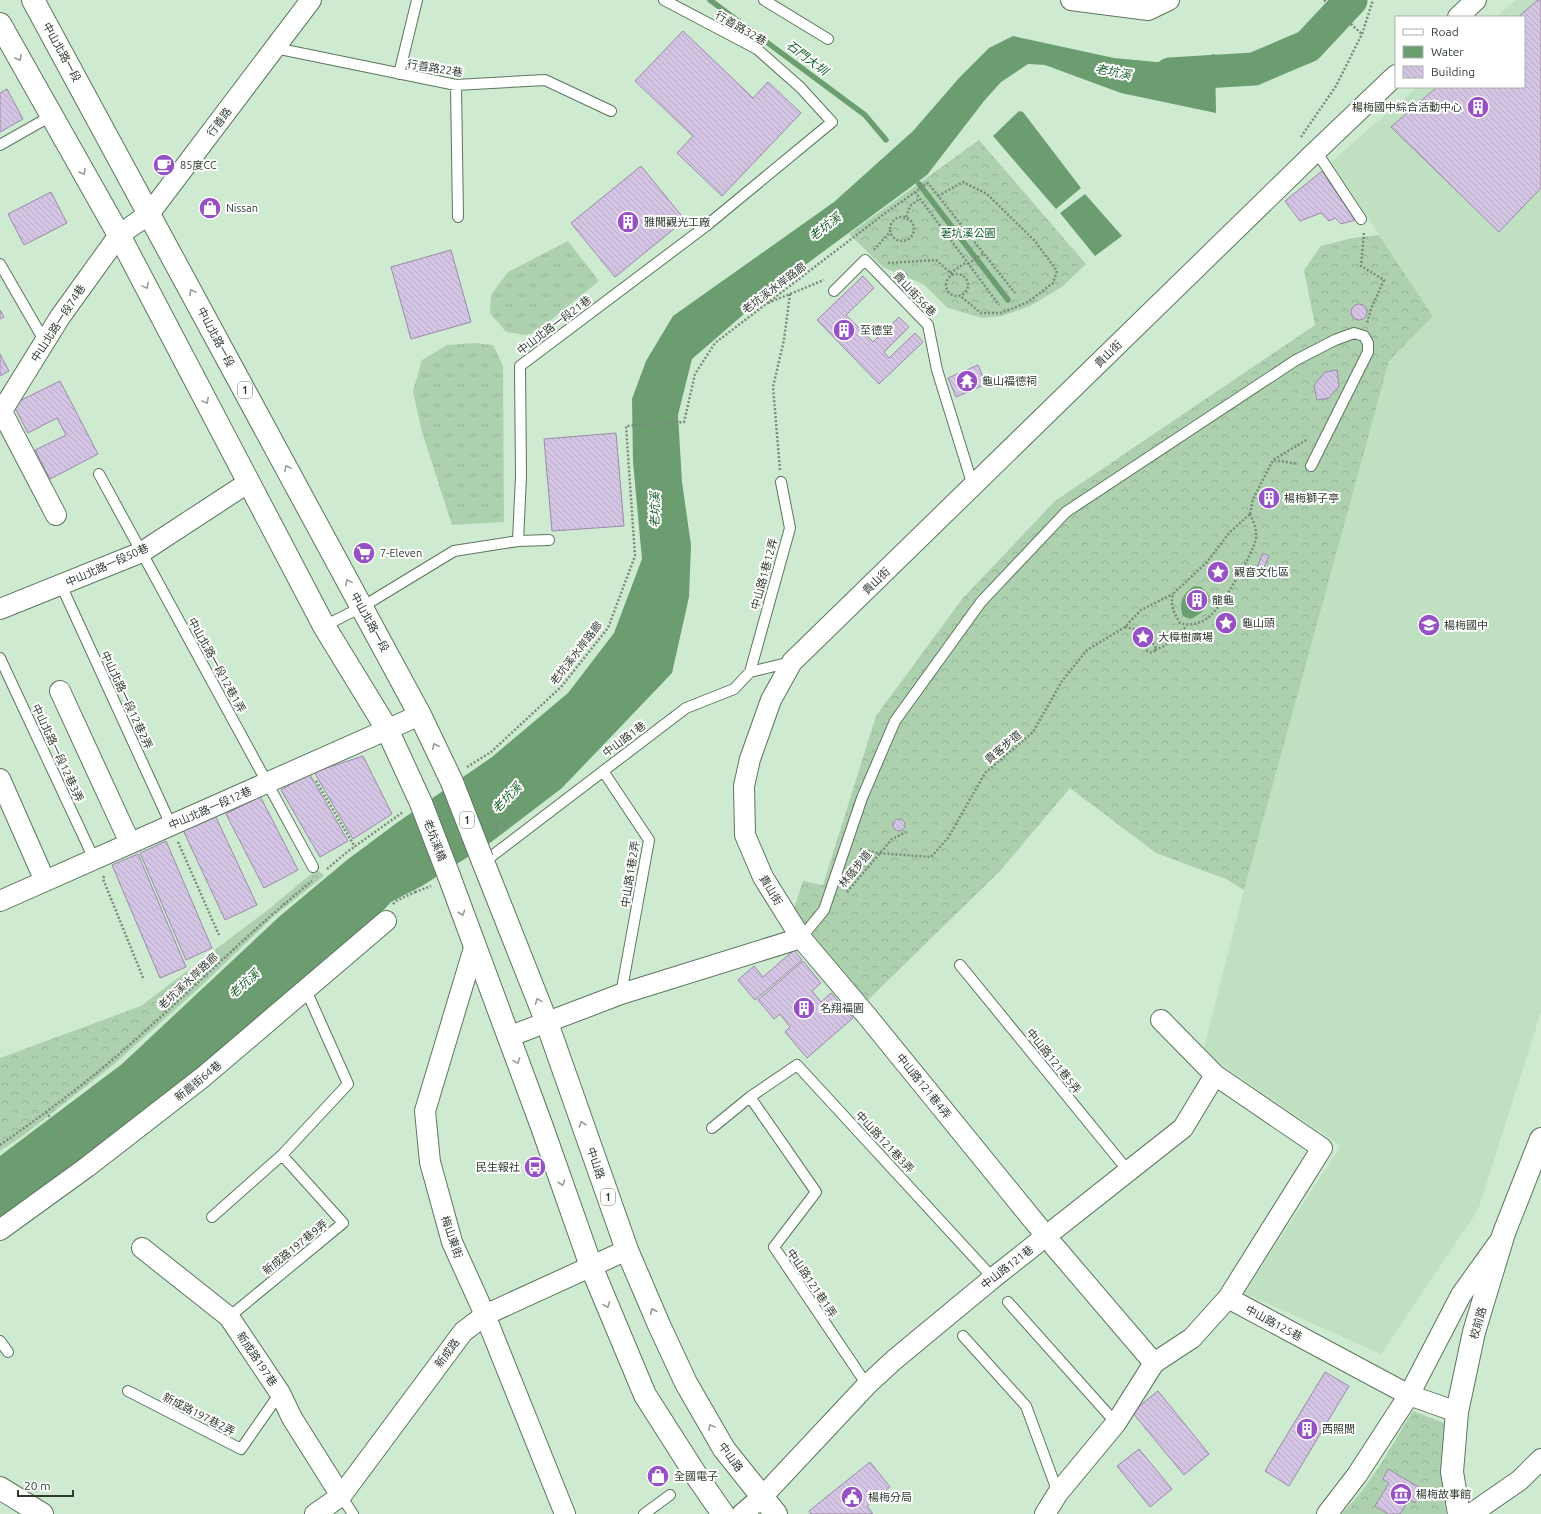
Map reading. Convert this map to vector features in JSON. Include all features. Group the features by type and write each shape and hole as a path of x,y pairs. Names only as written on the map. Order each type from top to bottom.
{"main road":[{"name":"中山北路一段","path":"33,0 420,715 451,780"},
{"path":"0,24 119,235 324,626 387,729"},
{"name":"老坑溪橋","path":"387,729 421,803 449,876 474,948"},
{"name":"1","path":"451,780 483,861"},
{"name":"中山路","path":"483,861 547,1023 627,1250 686,1383 724,1449 776,1514"},
{"path":"474,948 591,1266 645,1395 696,1475 723,1514"},
{"name":"校前路","path":"1459,1514 1452,1472 1457,1412 1474,1332 1504,1233 1541,1139"},
{"path":"0,1488 42,1514"}],"street":[{"name":"行善路","path":"119,235 149,214 311,0"},
{"path":"1071,0 1148,10 1169,0"},
{"path":"1459,16 1476,0"},
{"name":"貴山街","path":"801,938 763,877 745,835 744,786 750,759 771,700 792,662 1313,154 1395,77"},
{"name":"中山北路一段74巷","path":"1,411 60,317 119,235"},
{"path":"1,411 56,514"},
{"name":"中山北路一段50巷","path":"0,609 142,552 249,482"},
{"path":"60,692 130,843"},
{"name":"中山北路一段12巷","path":"0,901 45,881 99,866 130,843 174,833 267,783 420,715"},
{"path":"0,779 45,881"},
{"name":"新農街64巷","path":"0,1230 87,1167 203,1077 386,921"},
{"path":"508,1037 621,994 801,938"},
{"name":"中山路121巷4弄","path":"801,938 868,1016 1050,1241"},
{"name":"梅山東街","path":"474,948 425,1111 430,1162 452,1242 485,1314 564,1514"},
{"path":"1045,1514 1058,1493 1116,1423 1154,1363 1192,1338 1228,1298 1322,1148 1215,1075 1161,1020"},
{"name":"中山路121巷","path":"742,1514 762,1498 867,1385 894,1360 993,1278 1050,1241 1129,1172 1183,1128 1215,1075"},
{"path":"1327,1514 1357,1475 1409,1395 1461,1295 1504,1233"},
{"path":"1050,1241 1154,1363"},
{"name":"新成路197巷","path":"142,1248 229,1317 280,1393 292,1418 341,1496"},
{"name":"新成路","path":"315,1514 341,1496 463,1332 485,1314 627,1250"},
{"name":"中山路125巷","path":"1228,1298 1409,1395 1457,1412"},
{"path":"1471,1514 1520,1480 1541,1459"}],"lane":[{"path":"400,74 417,0"},
{"name":"行善路32巷","path":"664,0 757,49 800,87 832,122"},
{"path":"764,0 828,39"},
{"name":"行善路22巷","path":"275,48 456,85 545,80 612,111"},
{"path":"456,85 458,217"},
{"path":"0,145 52,116"},
{"name":"中山北路一段21巷","path":"518,541 521,476 520,366 706,226 832,122"},
{"path":"1313,154 1361,219"},
{"path":"834,291 865,260"},
{"name":"貴山街56巷","path":"865,260 928,325 937,370 973,486"},
{"path":"0,264 45,342"},
{"path":"801,938 824,910 862,798 895,721 981,602 1066,512 1296,360 1335,340 1354,334 1364,336 1368,343 1368,352 1311,466"},
{"name":"中山北路一段12巷1弄","path":"99,474 313,867"},
{"name":"中山路1巷12弄","path":"750,672 790,528 782,482"},
{"path":"324,626 362,607 454,551 518,541 549,540"},
{"name":"中山北路一段12巷2弄","path":"61,585 174,833"},
{"name":"中山北路一段12巷3弄","path":"0,658 99,866"},
{"path":"750,672 792,662"},
{"name":"中山路1巷","path":"483,861 686,708 734,688 750,672"},
{"name":"中山路1巷2弄","path":"603,771 649,840 621,994"},
{"name":"中山路121巷5弄","path":"960,965 1129,1172"},
{"path":"212,1218 282,1155 348,1084 306,990"},
{"name":"中山路121巷3弄","path":"750,1097 797,1065 993,1278"},
{"path":"712,1128 750,1097"},
{"name":"中山路121巷1弄","path":"750,1097 816,1192 774,1247 867,1385"},
{"name":"新成路197巷9弄","path":"229,1317 343,1223 282,1155"},
{"path":"1008,1302 1116,1423"},
{"path":"963,1336 1026,1406 1058,1493"},
{"path":"0,1341 8,1352"},
{"name":"新成路197巷2弄","path":"128,1391 241,1449 280,1393"},
{"path":"644,1514 670,1495"},
{"path":"341,1496 353,1514"}],"path":[{"path":"1324,0 1362,34"},
{"path":"1313,154 1298,142 1336,86 1362,34 1374,0"},
{"path":"984,253 952,274 948,280 947,287 950,293 960,295 981,313 1001,313 1028,302 1053,283 1057,271 1035,241 987,194 963,182 938,196 984,253 1015,293"},
{"name":"老坑溪水岸路廊","path":"451,780 492,752 561,687 608,628 635,556 626,426 684,422 695,374 715,343 928,183 938,196"},
{"path":"915,192 999,305"},
{"path":"906,217 910,206 919,198"},
{"path":"865,260 890,231 891,223 894,220 906,217 910,219 914,226 914,234 905,241 898,240 890,231"},
{"path":"1361,219 1365,225 1361,266 1384,280 1371,309"},
{"path":"865,260 881,263 936,260 952,274 960,274 968,282 967,289 960,295"},
{"path":"765,304 813,283 854,272"},
{"path":"782,482 773,386 784,340 790,294"},
{"path":"1125,627 1134,629 1142,643 1150,652 1164,646 1187,626 1197,624 1209,617 1240,572 1254,546 1256,537 1254,523 1250,514 1253,499 1273,460 1308,439 1327,434"},
{"path":"1273,460 1311,466"},
{"name":"貴客步道","path":"846,846 878,853 931,857 948,838 985,773 1033,732 1062,681 1087,650 1125,627 1142,610 1173,594 1207,562 1230,532 1250,514"},
{"path":"1173,594 1171,601 1172,610 1180,623 1187,626"},
{"path":"1147,648 1149,644 1153,644 1156,647 1155,650"},
{"path":"307,765 355,847"},
{"path":"495,825 504,821"},
{"path":"325,871 385,826"},
{"name":"林蔭步道","path":"844,895 878,853 892,839 906,832"},
{"path":"174,833 219,935"},
{"path":"99,866 144,980"},
{"name":"老坑溪水岸路廊","path":"0,1144 46,1112 118,1056 270,915 313,881"},
{"path":"46,1112 78,1155"}],"shaded area":[{"name":"楊梅國中","path":"1516,0 1541,0 1541,1012 1478,1210 1381,1354 1244,1293 1341,1146 1203,1052 1244,890 1389,360 1433,316 1331,162 1416,88 1525,88 1525,16 1497,16"}],"green space":[{"name":"荖坑溪公園","path":"979,140 1086,264 1062,287 1030,306 1002,316 982,318 948,308 923,284 883,267 849,234"},
{"path":"1379,235 1433,316 1389,361 1244,890 1226,879 1156,853 1070,788 1000,871 867,1001 811,937 794,908 803,881 823,885 876,716 963,598 1055,501 1315,325 1304,270 1321,246 1353,238"},
{"path":"568,241 599,281 536,332 526,335 506,332 490,313 491,295 508,272"},
{"path":"475,343 493,345 503,366 504,522 452,525 422,432 413,391 422,360 447,345"},
{"path":"317,869 324,876 274,916 198,989 113,1065 24,1135 0,1151 0,1058 141,1006 269,909"},
{"path":"1413,1411 1444,1423 1441,1476 1446,1514 1341,1514 1362,1491"}],"water":[{"path":"1013,36 1114,58 1167,63 1215,54 1216,113 1121,93 1045,65 1028,64 1001,82 984,101 927,175 774,288 692,359 678,415 682,482 691,545 689,597 672,673 562,788 490,843 422,886 391,902 379,915 287,995 147,1112 50,1185 0,1219 0,1156 122,1064 280,916 347,860 398,822 492,757 568,693 614,633 642,559 633,462 632,399 646,361 673,316 834,202 913,131 959,78 989,48"},
{"path":"1019,111 1023,112 1081,188 1056,209 993,136"},
{"path":"1085,194 1122,236 1095,256 1060,213"},
{"path":"1195,586 1201,587 1208,594 1210,600 1202,612 1190,619 1183,616 1181,603 1187,592","holes":["1205,596 1196,609 1188,603"]}],"building":[{"name":"楊梅國中綜合活動中心","path":"1538,0 1541,0 1541,188 1499,232 1391,127 1436,88 1525,88 1525,16 1519,16"},
{"path":"683,31 753,98 768,82 801,113 722,196 677,153 693,136 635,81"},
{"path":"7,89 23,119 0,132 0,93"},
{"name":"雅聞觀光工廠","path":"641,166 685,220 615,277 571,223"},
{"path":"1322,171 1355,220 1341,224 1335,218 1329,221 1321,213 1300,221 1285,201"},
{"path":"51,192 67,223 24,245 8,214"},
{"path":"451,250 471,322 411,339 391,267"},
{"name":"至德堂","path":"863,276 874,288 846,315 873,342 899,317 909,327 884,352 889,358 915,333 923,342 879,384 817,320"},
{"path":"1359,304 1365,306 1367,312 1365,318 1359,320 1353,318 1351,312 1353,306"},
{"path":"0,310 4,317 0,319"},
{"path":"0,354 9,371 0,376"},
{"name":"龜山福德祠","path":"978,365 986,384 956,397 948,378"},
{"path":"1337,370 1339,386 1329,398 1317,400 1314,385 1325,372"},
{"path":"60,381 98,454 50,479 35,450 66,435 57,418 28,433 13,404"},
{"path":"616,433 624,526 552,531 544,439"},
{"name":"楊梅獅子亭","path":"1265,489 1273,489 1279,495 1279,503 1273,509 1265,509 1259,503 1259,495"},
{"path":"1263,553 1269,556 1262,572 1256,570"},
{"path":"1217,568 1222,573 1221,580 1214,583 1209,577 1211,570"},
{"name":"龍龜","path":"1198,590 1206,596 1196,609 1188,603"},
{"path":"363,756 392,814 353,839 314,772"},
{"path":"309,773 348,841 320,857 281,790"},
{"path":"260,796 298,870 264,888 226,814"},
{"path":"215,815 257,905 225,920 183,830"},
{"path":"899,819 903,821 905,825 903,829 899,831 895,829 893,825 895,821"},
{"path":"166,841 212,948 186,960 140,853"},
{"path":"138,854 186,967 160,978 112,865"},
{"path":"794,950 802,960 755,1000 738,980 754,966 763,977"},
{"name":"名翔福園","path":"803,961 821,983 812,991 821,1002 831,993 853,1018 807,1058 785,1032 790,1027 780,1014 774,1019 758,1000"},
{"name":"西照閭","path":"1325,1372 1349,1386 1289,1486 1265,1471"},
{"path":"1158,1391 1209,1454 1184,1475 1132,1412"},
{"path":"1139,1449 1172,1489 1150,1507 1117,1466"},
{"name":"楊梅分局","path":"870,1462 890,1487 867,1506 873,1514 811,1514 809,1511"},
{"name":"楊梅故事館","path":"1388,1469 1422,1489 1415,1503 1409,1499 1400,1514 1388,1514 1375,1506 1389,1483 1383,1479"}],"waterway":[{"name":"石門大圳","path":"710,0 865,115 886,140"},
{"name":"老坑溪","path":"1170,74 1254,69 1308,46 1351,0"},
{"name":"石門大圳","path":"919,184 1008,300"}],"place":[{"name":"楊梅國中綜合活動中心","path":"1478,107"},
{"name":"85度CC","path":"164,165"},
{"name":"Nissan","path":"210,208"},
{"name":"雅聞觀光工廠","path":"628,222"},
{"name":"至德堂","path":"844,330"},
{"name":"龜山福德祠","path":"967,381"},
{"name":"楊梅獅子亭","path":"1269,498"},
{"name":"7-Eleven","path":"364,553"},
{"name":"觀音文化區","path":"1218,572"},
{"name":"龍龜","path":"1197,600"},
{"name":"龜山頭","path":"1226,623"},
{"name":"楊梅國中","path":"1429,625"},
{"name":"大樟樹廣場","path":"1143,637"},
{"name":"名翔福園","path":"804,1008"},
{"name":"民生報社","path":"535,1167"},
{"name":"西照閭","path":"1307,1429"},
{"name":"全國電子","path":"658,1476"},
{"name":"楊梅故事館","path":"1401,1494"},
{"name":"楊梅分局","path":"852,1497"}]}
